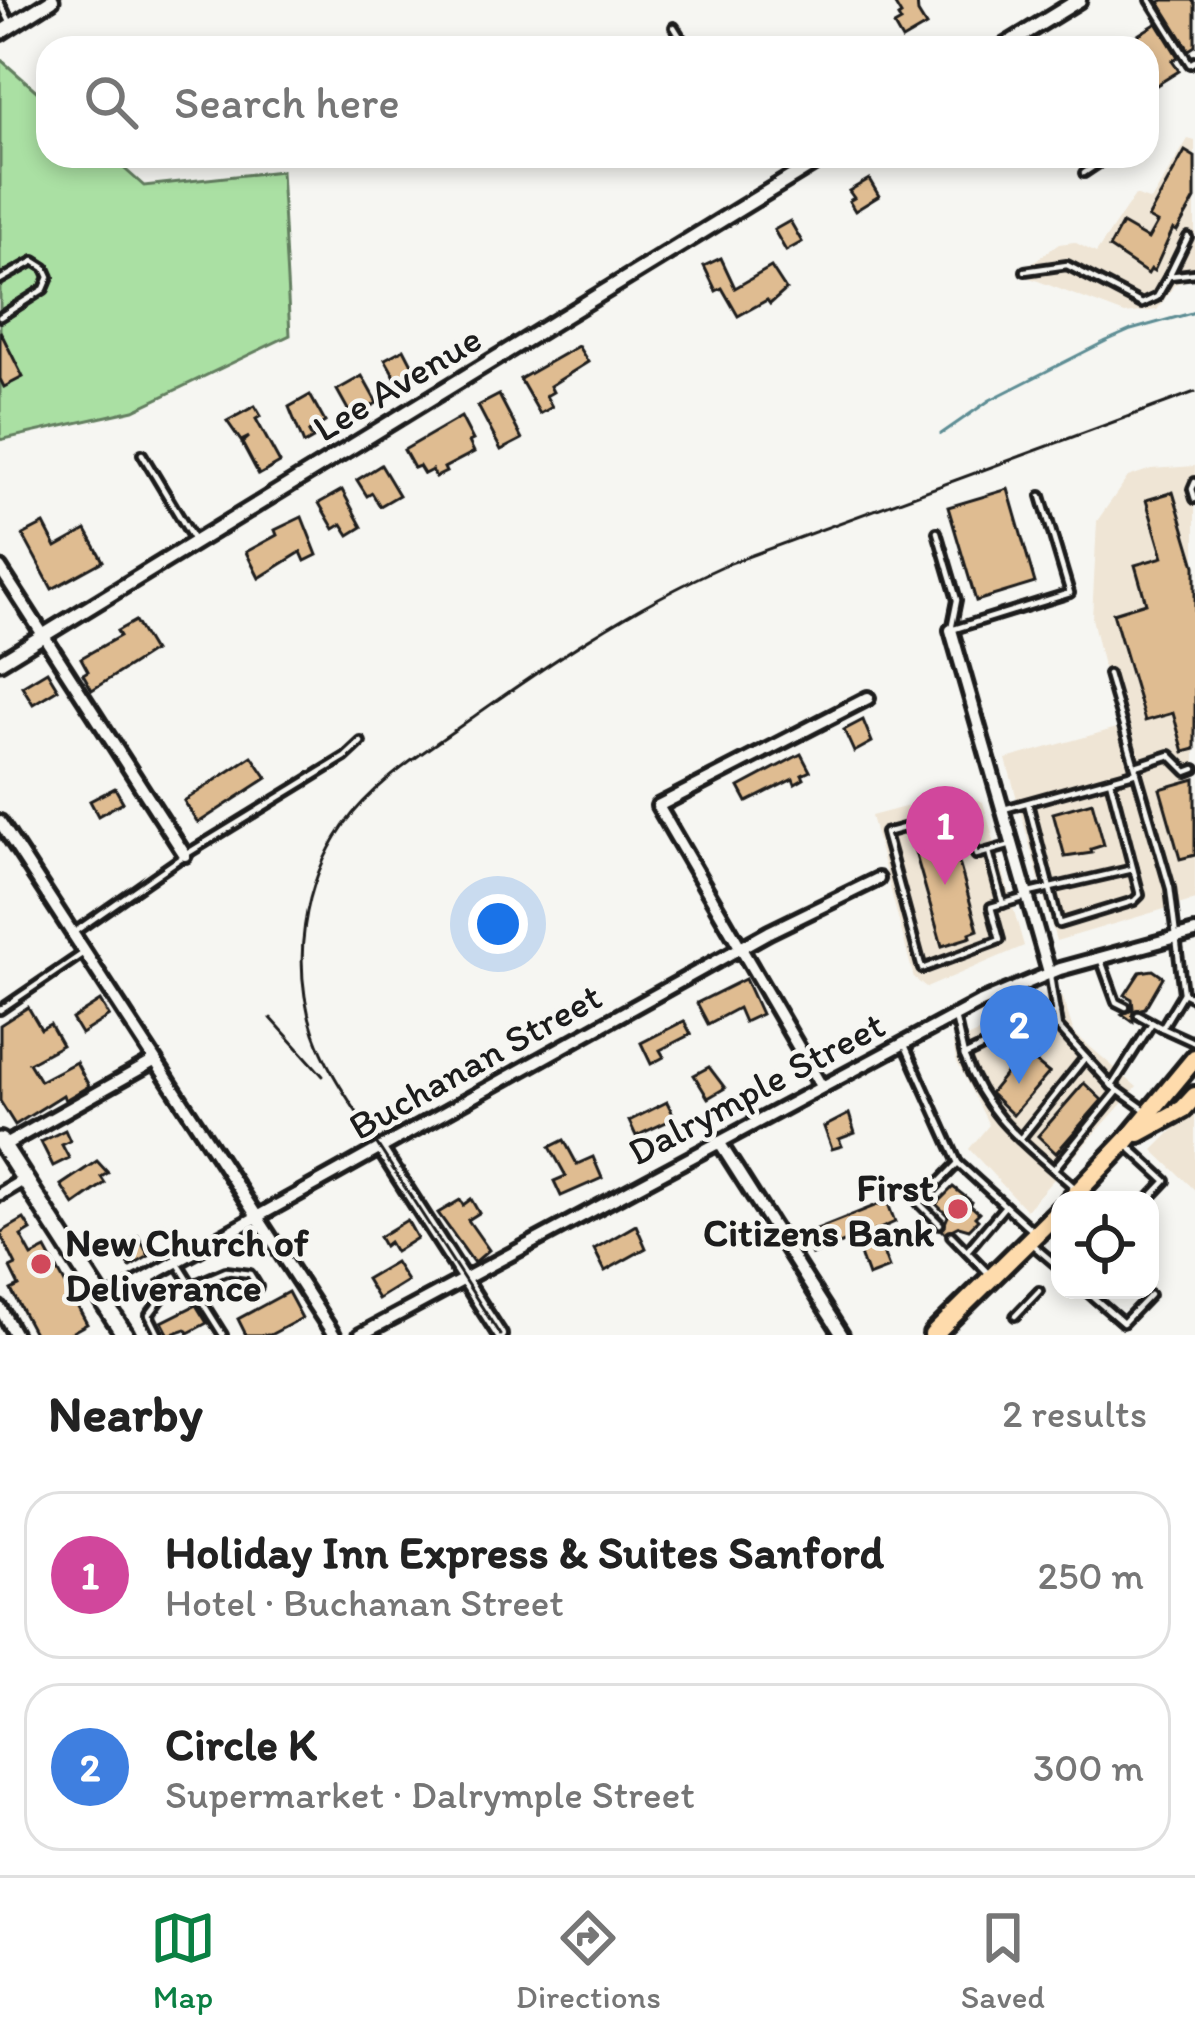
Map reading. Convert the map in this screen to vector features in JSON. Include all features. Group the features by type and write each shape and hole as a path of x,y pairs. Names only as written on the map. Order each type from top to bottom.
{"main road":[{"path":"1079,1191 1195,1058"},
{"path":"1126,1141 1183,1109 1195,1096"},
{"path":"1,1144 124,1335"},
{"path":"933,1335 1051,1220"}],"street":[{"path":"6,30 52,0"},
{"path":"1020,36 1079,0"},
{"name":"Lee Avenue","path":"0,662 807,168"},
{"path":"0,568 185,855"},
{"path":"951,630 1049,972"},
{"path":"821,1086 658,806 868,698"},
{"path":"0,822 334,1335"},
{"name":"Buchanan Street","path":"104,1302 742,947 878,879"},
{"name":"Dalrymple Street","path":"361,1335 955,1016 1049,972 1195,932"},
{"path":"1,1144 154,1060"},
{"path":"719,1142 842,1335"},
{"path":"380,1148 500,1335"},
{"path":"0,1194 25,1179"},
{"path":"0,1308 15,1335"}],"lane":[{"path":"1150,0 1190,64 1195,61"},
{"path":"0,2 6,30"},
{"path":"674,27 680,36"},
{"path":"796,168 799,173"},
{"path":"1084,173 1092,168"},
{"path":"1025,271 1067,265 1142,304 1157,297 1188,237"},
{"path":"0,280 34,261 46,268 50,278 44,290 0,316"},
{"path":"1169,276 1195,273"},
{"path":"142,454 196,542"},
{"path":"1195,482 1195,499"},
{"path":"937,532 957,600 951,630 1070,593 1041,496"},
{"path":"1108,674 1170,888 1183,993 1162,1028"},
{"path":"74,932 361,742"},
{"path":"1002,809 1110,780 1170,755 1187,772 1195,769"},
{"path":"1028,802 1059,924 1138,899 1110,780"},
{"path":"1013,845 976,855 963,812 885,833 922,969 1000,940 991,907 1133,868"},
{"path":"989,852 1003,904"},
{"path":"0,1010 88,956"},
{"path":"1100,958 1116,1002 1126,1007"},
{"path":"1049,972 1058,1027 1115,1089 1150,1114"},
{"path":"1183,993 1195,999"},
{"path":"964,1056 1056,1012"},
{"path":"1138,1015 1195,1043"},
{"path":"955,1016 976,1088 993,1115 1054,1169 1066,1191"},
{"path":"1054,1169 1115,1089 1152,1023"},
{"path":"904,1043 958,1163 1051,1258"},
{"path":"1020,1138 1085,1057"},
{"path":"1126,1141 1166,1181 1157,1191"},
{"path":"940,1224 919,1203 958,1163"},
{"path":"967,1251 1005,1206"},
{"path":"951,1235 993,1278"},
{"path":"177,1262 223,1335"},
{"path":"193,1285 226,1271 250,1274 258,1287"},
{"path":"150,1276 161,1299 149,1315 160,1335"},
{"path":"1015,1316 1039,1291"},
{"path":"1095,1299 1123,1323 1146,1299"}],"shaded area":[{"path":"1188,139 1195,141 1195,278 1175,284 1157,310 1125,314 1017,273 1059,244 1074,242 1096,253 1135,195 1151,201"},
{"path":"1195,466 1195,900 1056,941 1006,759 1117,728 1092,618 1097,521 1128,477 1151,469"},
{"path":"962,792 983,802 1024,946 926,988 914,978 871,816"},
{"path":"1062,995 1074,1033 1137,1087 1026,1210 969,1149 989,1125 956,1060 953,1044"},
{"path":"1195,1108 1195,1190 1153,1150"}],"green space":[{"path":"0,59 36,90 36,168 124,168 144,186 281,171 290,335 134,410 0,440"}],"building":[{"path":"917,0 926,26 900,36 894,26 901,22 901,15 895,5"},
{"path":"1159,2 1195,4 1195,46 1189,50"},
{"path":"1157,23 1178,57 1172,61 1179,71 1159,84 1159,36 1136,36"},
{"path":"1185,151 1195,157 1195,199 1148,274 1109,248 1122,224 1148,239 1157,223 1148,218"},
{"path":"869,179 879,196 855,211 849,191"},
{"path":"790,221 802,242 786,251 774,230"},
{"path":"721,258 735,288 771,267 786,290 770,304 767,300 738,316 722,288 716,291 704,266"},
{"path":"0,331 23,377 4,387 0,379"},
{"path":"578,346 588,362 550,386 553,392 546,396 552,407 540,414 520,379"},
{"path":"404,349 417,374 399,384 385,359"},
{"path":"362,376 377,403 352,417 337,390"},
{"path":"310,395 325,422 309,432 313,439 304,444 289,407"},
{"path":"499,395 522,439 501,450 478,406"},
{"path":"255,406 261,416 256,419 280,463 259,475 242,443 249,437 241,441 227,421"},
{"path":"461,417 474,452 436,477 432,470 424,474 419,466 414,468 404,450"},
{"path":"381,465 399,495 380,506 357,480"},
{"path":"1008,489 1035,583 976,601 948,507"},
{"path":"342,490 362,527 349,535 342,524 334,529 319,503"},
{"path":"1173,492 1195,566 1195,749 1184,752 1173,713 1145,721 1113,613 1146,603 1135,565 1163,557 1146,500"},
{"path":"302,517 317,555 305,561 301,552 259,578 246,552"},
{"path":"44,524 56,547 86,530 103,561 52,589 23,535"},
{"path":"135,621 153,651 92,690 81,658 120,636 117,631"},
{"path":"47,671 58,689 33,704 22,686"},
{"path":"863,720 872,742 854,752 844,730"},
{"path":"801,754 810,771 802,775 804,779 795,784 793,779 747,802 739,787"},
{"path":"252,756 267,778 198,823 184,801"},
{"path":"1195,779 1195,855 1180,859 1160,789"},
{"path":"115,788 123,802 98,816 90,801"},
{"path":"1092,802 1104,845 1091,849 1092,853 1065,857 1053,813"},
{"path":"940,829 941,834 950,831 978,930 942,946 911,838"},
{"path":"1153,970 1163,977 1145,1008 1133,1011 1133,1022 1122,1014 1133,1008 1132,999 1125,995 1140,972"},
{"path":"745,979 761,1014 744,1022 738,1008 708,1024 697,1003"},
{"path":"100,1001 109,1016 81,1034 72,1019"},
{"path":"28,1007 41,1029 50,1024 62,1045 29,1063 40,1081 76,1062 89,1086 65,1100 63,1095 15,1125 0,1101 0,1025"},
{"path":"684,1021 691,1034 660,1050 664,1057 651,1064 641,1043"},
{"path":"1023,1052 1049,1073 1013,1115 990,1093"},
{"path":"709,1067 725,1088 708,1098 694,1075"},
{"path":"1084,1083 1102,1100 1056,1153 1038,1136"},
{"path":"667,1102 675,1118 636,1136 629,1121"},
{"path":"849,1114 855,1133 839,1139 842,1146 832,1149 824,1127"},
{"path":"65,1130 70,1141 62,1145 69,1158 53,1166 41,1142"},
{"path":"564,1140 577,1164 593,1157 602,1178 561,1196 554,1181 566,1176 550,1147"},
{"path":"97,1161 108,1173 101,1177 105,1183 74,1205 61,1185"},
{"name":"First Citizens Bank","path":"953,1187 972,1202 978,1220 969,1229 959,1226 945,1233 948,1216 936,1204"},
{"path":"471,1199 479,1213 468,1220 489,1250 474,1263 438,1213"},
{"path":"887,1201 895,1222 875,1231 889,1268 868,1276 854,1238 812,1255 804,1234"},
{"path":"24,1219 31,1230 21,1236 32,1256 46,1249 87,1324 67,1335 35,1335 11,1290 19,1286 10,1268 16,1265 0,1233"},
{"path":"407,1220 417,1238 395,1252 389,1242 384,1246 379,1237"},
{"path":"636,1225 646,1248 605,1271 594,1249"},
{"path":"138,1236 149,1256 130,1267 118,1246"},
{"path":"395,1262 407,1281 378,1299 366,1279"},
{"path":"288,1292 302,1318 270,1335 246,1335 238,1319"},
{"path":"196,1305 207,1323 188,1333 186,1329 169,1335 162,1322"}],"waterway":[{"path":"941,434 990,400 1106,341 1195,312"}],"railway":[{"path":"500,1335 342,1090 314,1033 303,980 305,926 318,873 344,825 383,783 414,759 589,639 690,582 1195,392"},
{"path":"271,1018 323,1076"}],"place":[{"name":"Holiday Inn Express & Suites Sanford","path":"945,885"},
{"name":"Circle K","path":"1019,1084"},
{"name":"First Citizens Bank","path":"958,1209"},
{"name":"New Church of Deliverance","path":"41,1264"}]}
